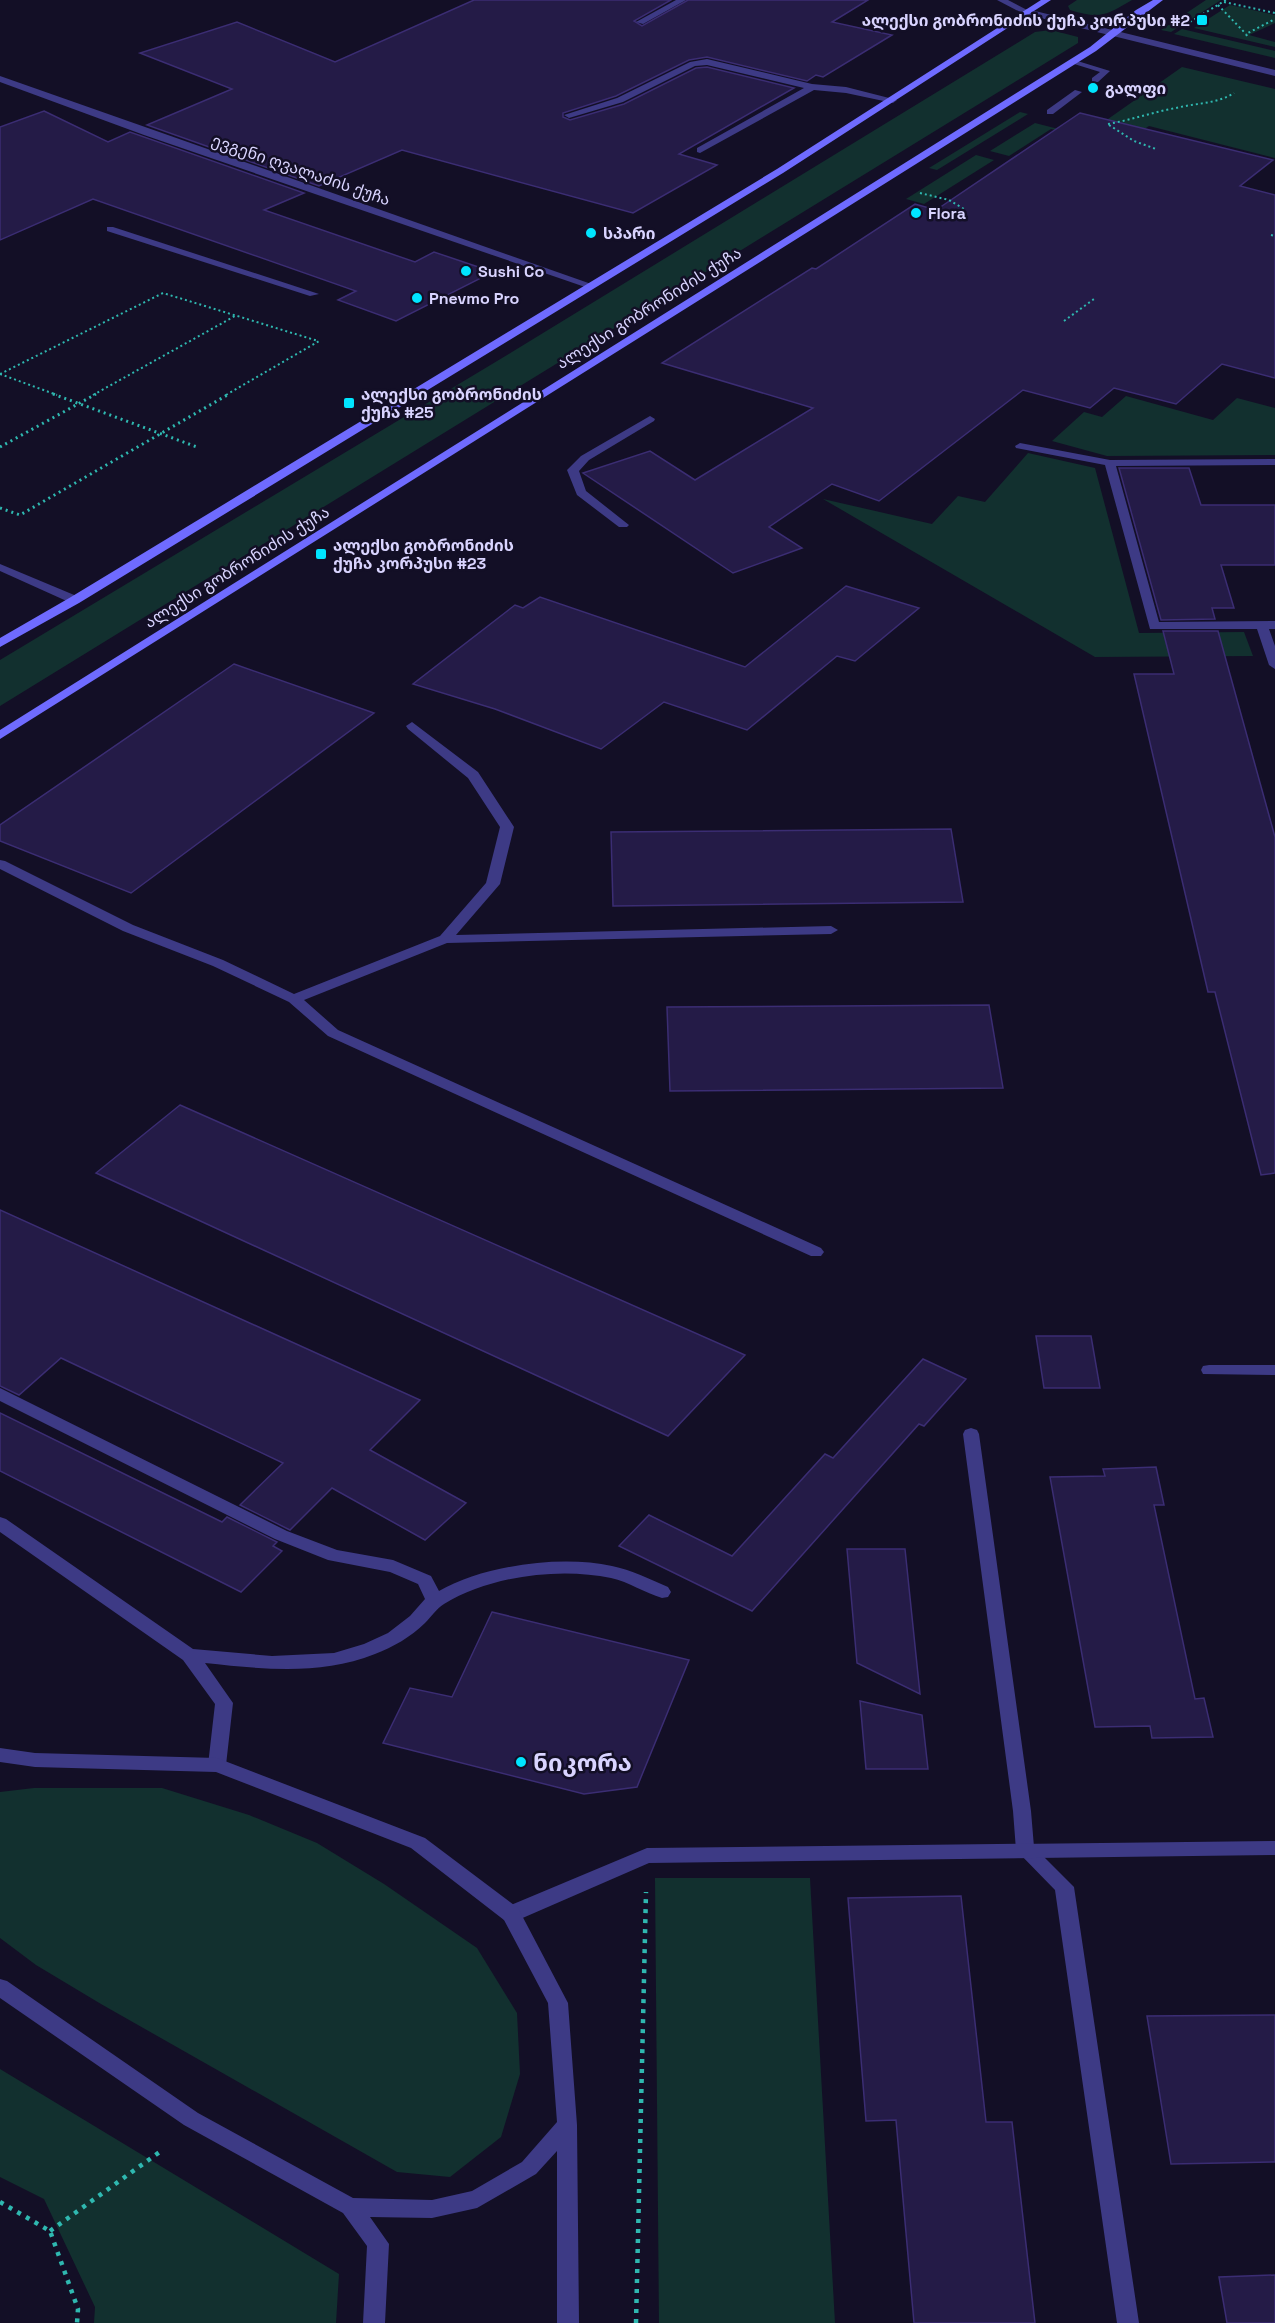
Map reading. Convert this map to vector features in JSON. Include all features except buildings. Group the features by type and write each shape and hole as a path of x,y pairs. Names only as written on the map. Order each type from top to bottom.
{"main road":[{"path":"0,643 75,600 592,286 893,100 1047,0"},
{"name":"ალექსი გობრონიძის ქუჩა","path":"0,735 1074,61 1159,0"}],"street":[{"path":"640,22 682,0"},
{"path":"1001,0 1027,12 1275,73"},
{"path":"1074,61 1106,71 1095,80"},
{"path":"569,115 620,100 693,64 707,62 812,87 846,90 893,100"},
{"name":"ევგენი ღვალაძის ქუჩა","path":"0,79 147,133 592,286"},
{"path":"700,150 812,87"},
{"path":"1050,111 1078,92"},
{"path":"110,229 314,294"},
{"path":"624,525 581,493 573,470 585,458 650,419"},
{"path":"1020,446 1110,463 1275,462"},
{"path":"1110,463 1154,626 1269,625 1275,665"},
{"path":"0,567 75,600"},
{"path":"412,726 473,775 507,827 493,884 445,939"},
{"path":"0,864 128,928 218,963 294,999 333,1033 816,1252"},
{"path":"294,999 445,939 831,930"},
{"path":"1209,1370 1275,1370"},
{"path":"0,1394 281,1535 334,1556 393,1566 425,1580 435,1601"},
{"path":"971,1434 1021,1799 1025,1850 1064,1887 1128,2323"},
{"path":"0,1523 189,1654 224,1703 216,1765"},
{"path":"189,1654 294,1663 350,1656 387,1643 417,1620 435,1601 471,1585 517,1571 572,1568 611,1571 662,1592"},
{"path":"0,1755 35,1760 216,1765 418,1844 511,1914 558,2003 567,2125 568,2323"},
{"path":"0,1764 35,1760"},
{"path":"511,1914 647,1856 1275,1848"},
{"path":"0,1987 191,2119 350,2207 378,2244 374,2323"},
{"path":"350,2207 432,2209 477,2199 529,2168 567,2125"}],"path":[{"path":"1190,22 1225,1 1275,14"},
{"path":"1218,5 1246,34 1250,44"},
{"path":"1246,34 1275,19"},
{"path":"1156,149 1134,141 1108,124 1150,116 1174,108 1223,100 1238,90"},
{"path":"911,191 949,200 964,209"},
{"path":"1271,235 1275,236"},
{"path":"0,374 163,293 319,341 20,515 0,508"},
{"path":"1064,321 1094,299"},
{"path":"0,447 236,315"},
{"path":"0,374 196,447"},
{"path":"636,2323 646,1884"},
{"path":"50,2230 161,2151"},
{"path":"0,2202 50,2230 78,2309 77,2323"}],"green space":[{"path":"1077,0 1132,0 1108,13 1096,15 1070,10 1068,6"},
{"path":"1206,0 1221,0 1171,32 1161,30"},
{"path":"1230,5 1275,15 1275,23 1249,35 1275,42 1275,47 1194,28"},
{"path":"1182,29 1275,51 1275,58 1174,34"},
{"path":"1051,30 1078,37 1078,43 0,706 0,660 512,352 1035,32"},
{"path":"1182,67 1275,89 1275,158 1149,126 1132,137 1108,119"},
{"path":"1020,112 1028,114 937,170 929,168"},
{"path":"1035,123 1144,151 1051,129 1009,156 990,151"},
{"path":"976,155 994,160 924,204 906,199"},
{"path":"1126,396 1213,420 1237,398 1275,408 1275,455 1107,456 1052,441 1084,412 1102,417"},
{"path":"1028,453 1095,468 1139,633 1244,632 1253,656 1095,657 823,499 932,524 958,496 985,502"},
{"path":"34,1788 162,1788 249,1815 317,1843 384,1884 477,1948 517,2013 520,2074 501,2137 450,2177 397,2172 36,1965 0,1938 0,1792"},
{"path":"655,1878 810,1878 835,2323 659,2323"},
{"path":"0,2069 339,2274 336,2323 94,2323 95,2307 44,2199 0,2177"}],"place":[{"name":"ალექსი გობრონიძის ქუჩა კორპუსი #2","path":"1202,20"},
{"name":"გალფი","path":"1093,88"},
{"name":"Flora","path":"916,213"},
{"name":"სპარი","path":"591,233"},
{"name":"Sushi Co","path":"466,271"},
{"name":"Pnevmo Pro","path":"417,298"},
{"name":"ალექსი გობრონიძის ქუჩა #25","path":"349,403"},
{"name":"ალექსი გობრონიძის ქუჩა კორპუსი #23","path":"321,554"},
{"name":"ნიკორა","path":"521,1762"}]}
